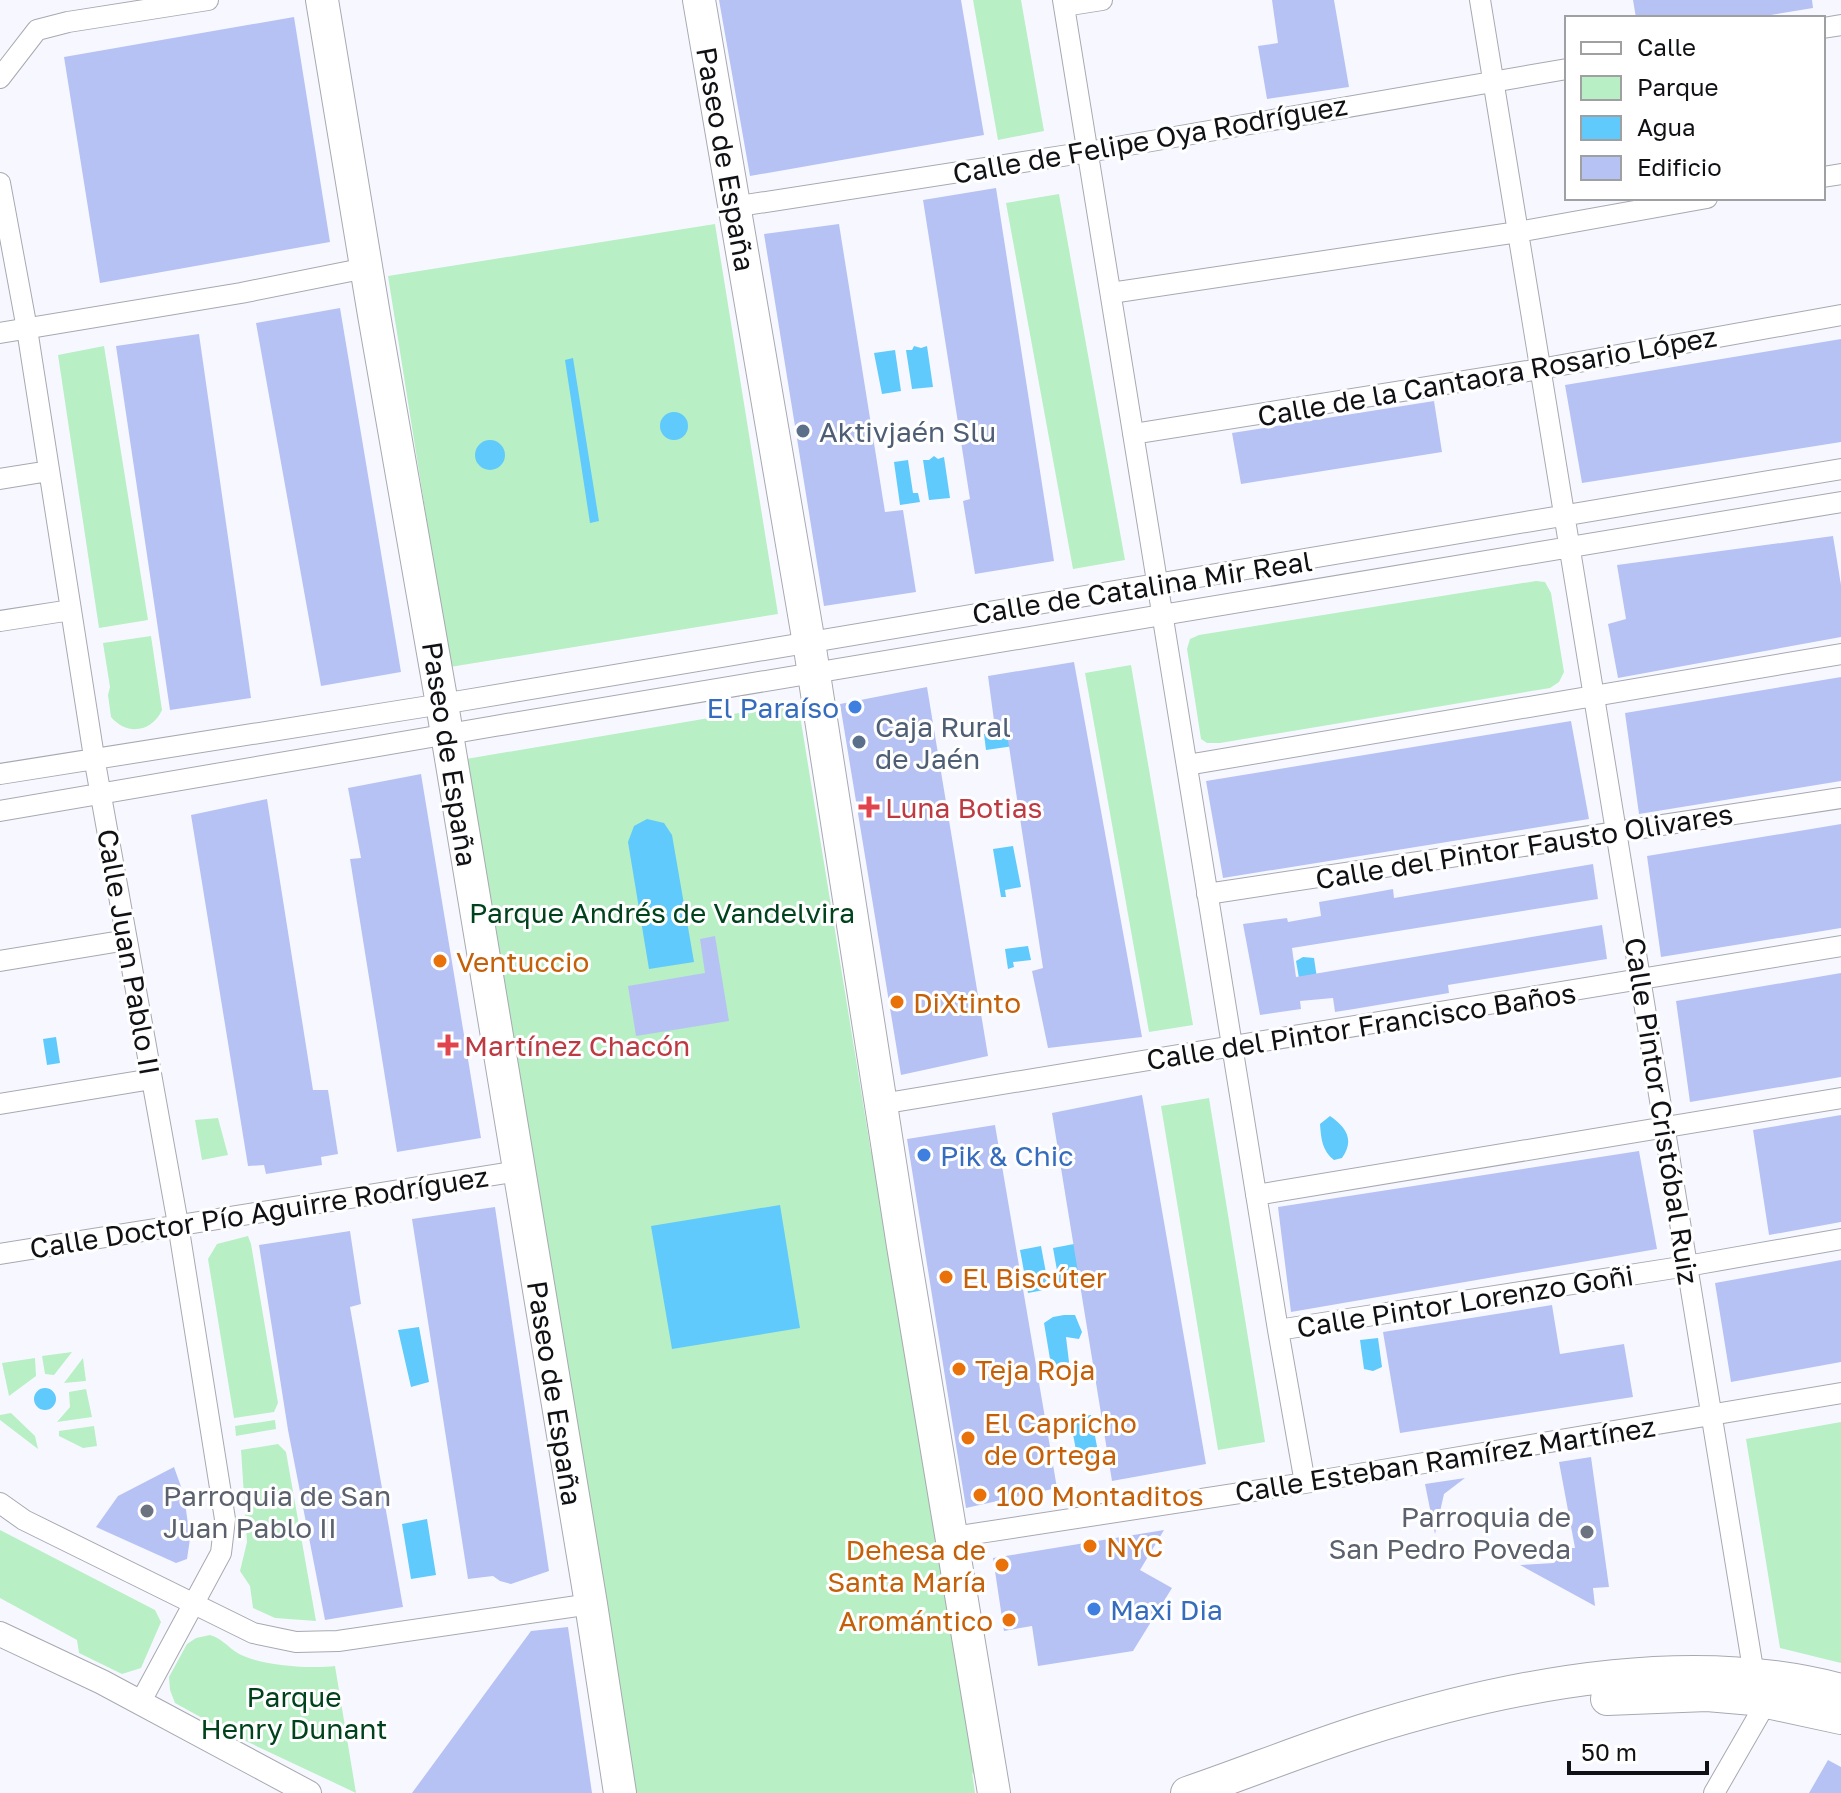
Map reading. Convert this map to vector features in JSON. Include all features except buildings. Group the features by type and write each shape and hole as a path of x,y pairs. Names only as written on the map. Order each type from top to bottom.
{"main road":[{"name":"Paseo de España","path":"322,0 445,719 620,1793"},
{"name":"Paseo de España","path":"699,0 811,658 881,1104 996,1791"},
{"path":"1187,1793 1364,1730 1468,1701 1587,1679 1684,1672 1760,1688 1841,1718"},
{"path":"1254,1793 1370,1750 1458,1726 1590,1699 1707,1695 1760,1688 1841,1690"}],"street":[{"path":"0,78 37,30 68,22 208,0"},
{"path":"1102,0 1064,3 1305,1483"},
{"name":"Calle Pintor Cristóbal Ruiz","path":"1480,0 1687,1266 1760,1688"},
{"name":"Calle de Felipe Oya Rodríguez","path":"733,207 1088,152 1565,69"},
{"name":"Calle Juan Pablo II","path":"0,183 27,329 94,757 178,1224 225,1519 221,1553 140,1703"},
{"path":"1111,293 1518,232 1696,200"},
{"path":"0,333 241,293 366,268"},
{"name":"Calle de la Cantaora Rosario López","path":"1133,434 1540,369 1841,315"},
{"name":"Calle de Catalina Mir Real","path":"445,719 811,658 1158,584 1841,469"},
{"path":"0,479 49,471"},
{"name":"Calle de Catalina Mir Real","path":"445,719 811,658 1163,615 1841,502"},
{"path":"0,621 71,610"},
{"path":"1187,765 1841,654"},
{"path":"0,774 94,757 445,719"},
{"path":"0,811 101,794 445,719"},
{"name":"Calle del Pintor Fausto Olivares","path":"1207,894 1841,798"},
{"path":"0,961 127,940"},
{"name":"Calle del Pintor Francisco Baños","path":"881,1104 1841,946"},
{"path":"0,1104 152,1079"},
{"path":"1256,1195 1841,1098"},
{"name":"Calle Doctor Pío Aguirre Rodríguez","path":"0,1254 518,1171"},
{"name":"Calle Pintor Lorenzo Goñi","path":"1278,1330 1841,1239"},
{"name":"Calle Esteban Ramírez Martínez","path":"953,1537 1305,1483 1841,1393"},
{"path":"0,1503 24,1520 253,1633 296,1642 338,1641 591,1604"},
{"path":"0,1634 140,1703 309,1793"},
{"path":"1714,1793 1760,1688"}],"green space":[{"path":"973,0 1021,0 1044,131 998,140"},
{"path":"1059,194 1125,560 1073,569 1006,203"},
{"path":"715,224 778,614 450,667 388,276"},
{"path":"104,346 148,620 99,628 58,355"},
{"path":"1545,582 1551,593 1564,672 1559,682 1550,688 1220,743 1207,743 1201,739 1187,649 1190,639 1199,635"},
{"path":"151,636 162,710 146,727 124,727 111,717 103,643"},
{"path":"1131,665 1193,1025 1149,1032 1085,673"},
{"name":"Parque Andrés de Vandelvira","path":"798,703 871,1152 876,1152 983,1789 972,1772 975,1793 635,1793 466,759"},
{"path":"1209,1098 1265,1442 1218,1450 1161,1106"},
{"path":"218,1118 228,1155 202,1160 195,1120"},
{"path":"248,1236 278,1403 274,1412 234,1418 208,1259 217,1244"},
{"path":"72,1352 54,1375 45,1374 42,1356"},
{"path":"35,1358 36,1376 9,1396 2,1363"},
{"path":"83,1358 86,1381 64,1383"},
{"path":"86,1389 92,1417 57,1422 70,1407 69,1392"},
{"path":"11,1413 35,1436 38,1449 0,1420 0,1415"},
{"path":"275,1420 276,1429 236,1436 235,1426"},
{"path":"1841,1422 1841,1663 1780,1648 1746,1439"},
{"path":"94,1426 97,1446 83,1448 59,1436 59,1431"},
{"path":"278,1444 286,1452 316,1621 275,1618 253,1608 250,1586 240,1571 247,1542 241,1450"},
{"name":"Parque Henry Dunant","path":"0,1530 155,1610 161,1622 141,1668 122,1674 79,1653 77,1640 0,1598"},
{"name":"Parque Henry Dunant","path":"210,1635 257,1661 298,1667 335,1666 356,1793 233,1735 175,1703 169,1677 187,1644"}],"water":[{"path":"914,346 927,346 933,387 912,389 906,350 912,350"},
{"path":"895,350 901,391 882,394 874,353"},
{"path":"573,358 599,521 590,523 565,360"},
{"path":"674,412 684,416 688,426 684,436 674,440 664,436 660,426 664,416"},
{"path":"490,440 496,441 504,449 504,461 496,469 490,470 484,469 476,461 475,455 476,449 484,441"},
{"path":"934,456 938,459 944,457 950,498 929,500 923,460"},
{"path":"908,460 913,493 918,493 920,502 900,505 894,462"},
{"path":"1011,730 1014,746 986,750 984,734"},
{"path":"647,819 664,823 672,835 694,962 649,969 628,842 634,826"},
{"path":"1013,846 1021,887 1005,890 1006,897 1001,897 993,849"},
{"path":"1028,946 1031,960 1013,962 1014,967 1008,969 1005,949"},
{"path":"1303,957 1314,958 1319,992 1302,995 1296,961"},
{"path":"56,1037 60,1063 47,1065 43,1039"},
{"path":"1330,1116 1344,1129 1348,1140 1342,1158 1334,1160 1325,1148 1320,1129 1320,1124"},
{"path":"780,1205 800,1328 672,1349 651,1226"},
{"path":"1074,1244 1081,1283 1060,1287 1053,1248"},
{"path":"1041,1246 1049,1289 1028,1293 1020,1250"},
{"path":"1064,1315 1075,1315 1082,1332 1079,1339 1066,1337 1069,1362 1065,1367 1055,1368 1050,1359 1044,1323"},
{"path":"419,1327 429,1382 411,1387 398,1330"},
{"path":"1378,1338 1382,1367 1373,1371 1364,1369 1360,1340"},
{"path":"45,1388 53,1391 56,1399 53,1407 45,1410 37,1407 34,1399 37,1391"},
{"path":"1091,1415 1099,1457 1078,1461 1070,1418"},
{"path":"427,1519 436,1575 411,1579 402,1524"}],"place":[{"name":"Aktivjaén Slu","path":"803,431"},
{"name":"El Paraíso","path":"855,707"},
{"name":"Caja Rural de Jaén","path":"859,742"},
{"name":"Luna Botias","path":"869,807"},
{"name":"Ventuccio","path":"440,961"},
{"name":"DiXtinto","path":"897,1002"},
{"name":"Martínez Chacón","path":"448,1045"},
{"name":"Pik & Chic","path":"924,1155"},
{"name":"El Biscúter","path":"946,1277"},
{"name":"Teja Roja","path":"959,1369"},
{"name":"El Capricho de Ortega","path":"968,1438"},
{"name":"100 Montaditos","path":"980,1495"},
{"name":"Parroquia de San Juan Pablo II","path":"147,1511"},
{"name":"Parroquia de San Pedro Poveda","path":"1587,1532"},
{"name":"NYC","path":"1090,1546"},
{"name":"Dehesa de Santa María","path":"1002,1565"},
{"name":"Maxi Dia","path":"1094,1609"},
{"name":"Aromántico","path":"1009,1620"}]}
